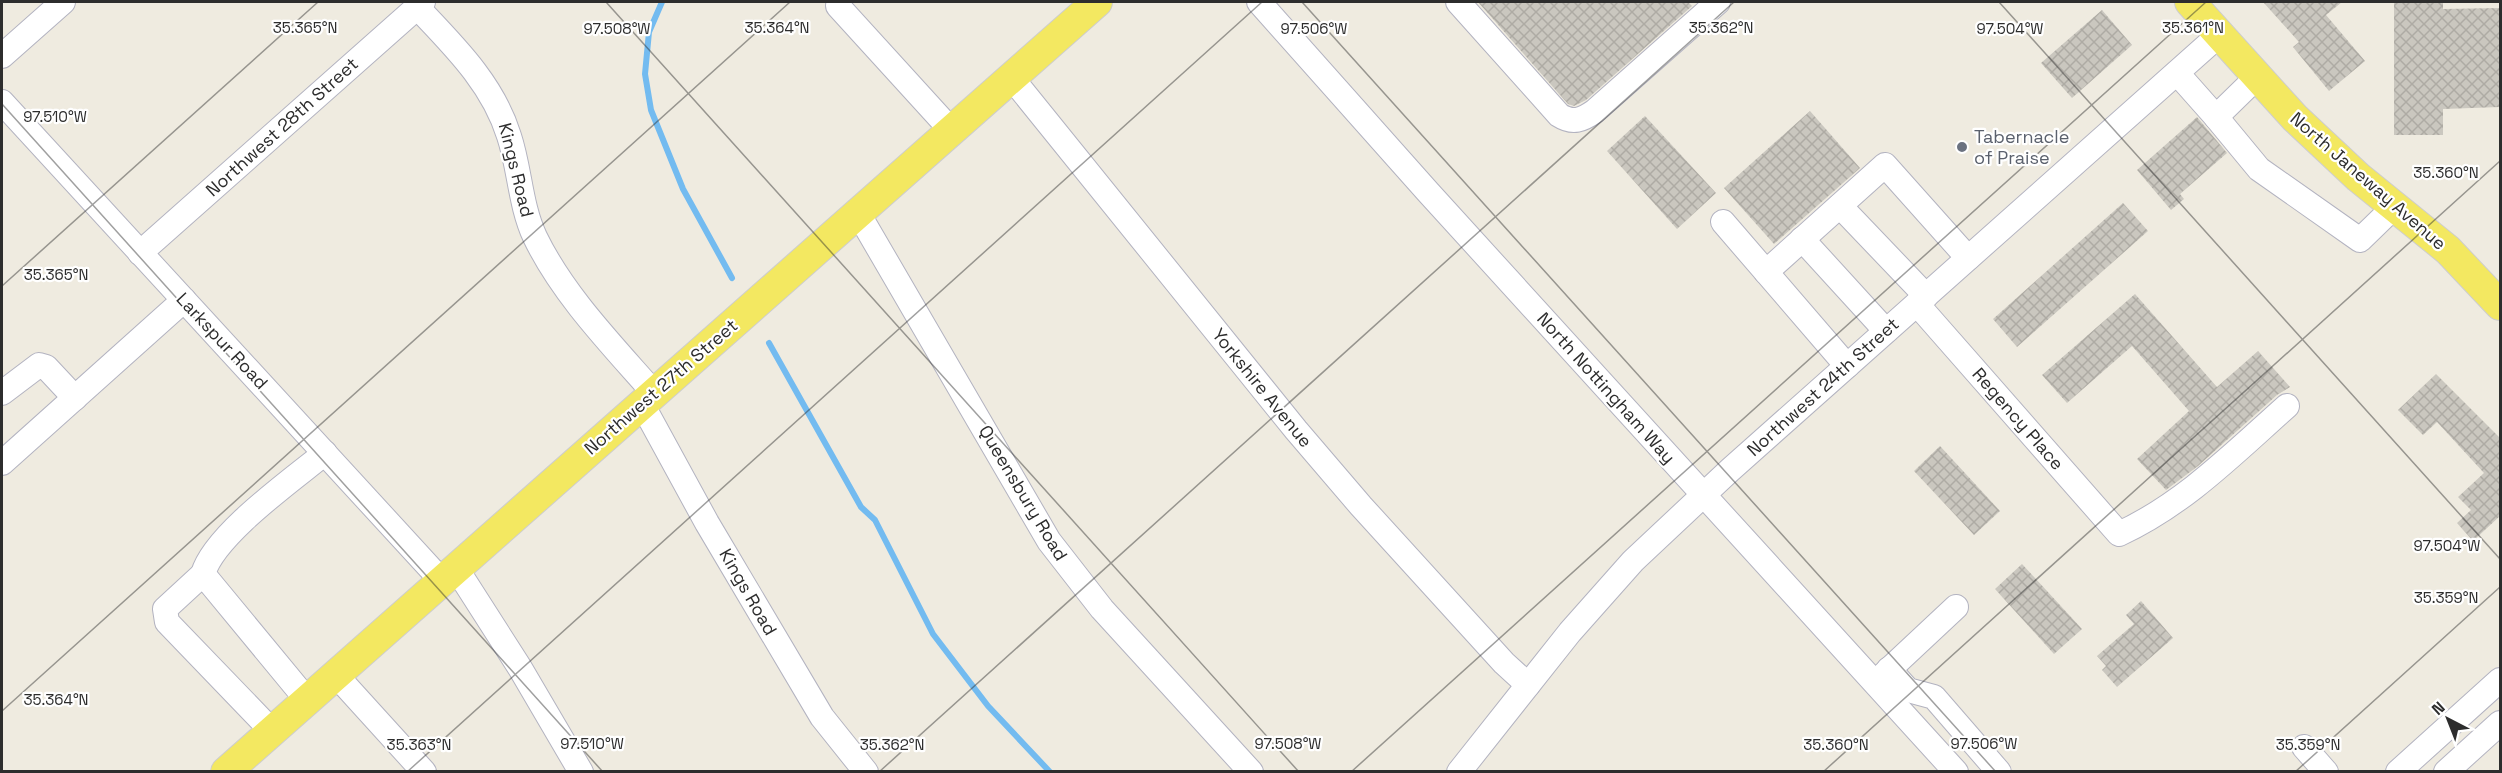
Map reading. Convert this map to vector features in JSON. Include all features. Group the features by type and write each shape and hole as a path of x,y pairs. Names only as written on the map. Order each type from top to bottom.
{"main road":[{"name":"Northwest 27th Street","path":"226,771 1097,2"},
{"name":"North Janeway Avenue","path":"2190,2 2325,147 2448,250 2500,305"}],"street":[{"path":"2,56 63,2"},
{"name":"North Nottingham Way","path":"1259,2 1703,495 1882,676 1956,771"},
{"path":"1458,2 1559,115 1566,120 1575,121 1584,119 1595,111 1708,4"},
{"name":"Northwest 28th Street","path":"140,253 420,4"},
{"name":"Kings Road","path":"420,4 491,92 501,111 510,139 528,221 545,257 648,398 707,523 817,708 840,741 867,771"},
{"path":"838,6 951,130"},
{"name":"Northwest 24th Street","path":"1459,771 1604,591 1703,495 2219,34"},
{"path":"2176,73 2259,169 2360,240 2395,206"},
{"name":"Yorkshire Avenue","path":"1011,76 1296,430 1504,663 1528,685"},
{"path":"2216,117 2258,77"},
{"name":"Larkspur Road","path":"2,102 325,453 449,574 520,668 581,771"},
{"path":"1766,272 1886,165 1968,258"},
{"name":"Regency Place","path":"1840,206 2119,534 2148,520 2192,491 2286,406"},
{"name":"Queensbury Road","path":"858,213 1048,541 1102,609 1251,771"},
{"path":"1723,222 1847,366"},
{"path":"1802,239 1886,331"},
{"path":"2,463 184,300"},
{"path":"2,393 39,364 46,367 75,398"},
{"path":"272,730 167,622 165,609 202,574 206,562 228,536 325,453"},
{"path":"202,574 307,699"},
{"path":"1956,607 1882,676 1908,690 1934,698 1998,771"},
{"path":"335,674 424,771"},
{"path":"2398,771 2500,680"},
{"path":"2456,720 2478,744"},
{"path":"2446,771 2500,723"},
{"path":"2304,747 2326,771"}],"building":[{"path":"1478,2 1688,2 1692,6 1586,100 1574,106 1568,104"},
{"path":"2263,2 2342,2 2326,15 2365,61 2329,91 2293,47 2299,42"},
{"path":"2394,2 2443,2 2443,9 2500,8 2500,107 2443,109 2443,135 2394,135"},
{"path":"2102,10 2132,45 2072,98 2041,63"},
{"path":"1810,111 1860,168 1774,244 1724,188"},
{"path":"1645,116 1716,193 1677,229 1607,151"},
{"path":"2197,117 2227,153 2180,194 2184,199 2171,210 2137,170"},
{"path":"2123,203 2148,231 2017,347 1993,319"},
{"path":"2135,294 2217,387 2258,351 2290,387 2277,395 2198,466 2166,490 2137,459 2189,411 2132,346 2067,403 2042,375"},
{"path":"2436,374 2500,438 2500,516 2473,541 2457,523 2471,510 2458,497 2484,473 2437,422 2423,435 2398,410"},
{"path":"1940,446 2000,511 1974,535 1914,471"},
{"path":"2022,564 2082,629 2054,654 1995,589"},
{"path":"2141,601 2173,638 2117,687 2102,670 2106,666 2097,656 2134,624 2126,615"}],"waterway":[{"path":"662,2 649,32 645,74 651,110 683,189 732,278"},
{"path":"769,343 861,507 875,520 933,634 988,706 1050,772"}],"place":[{"name":"Tabernacle of Praise","path":"1962,147"}]}
